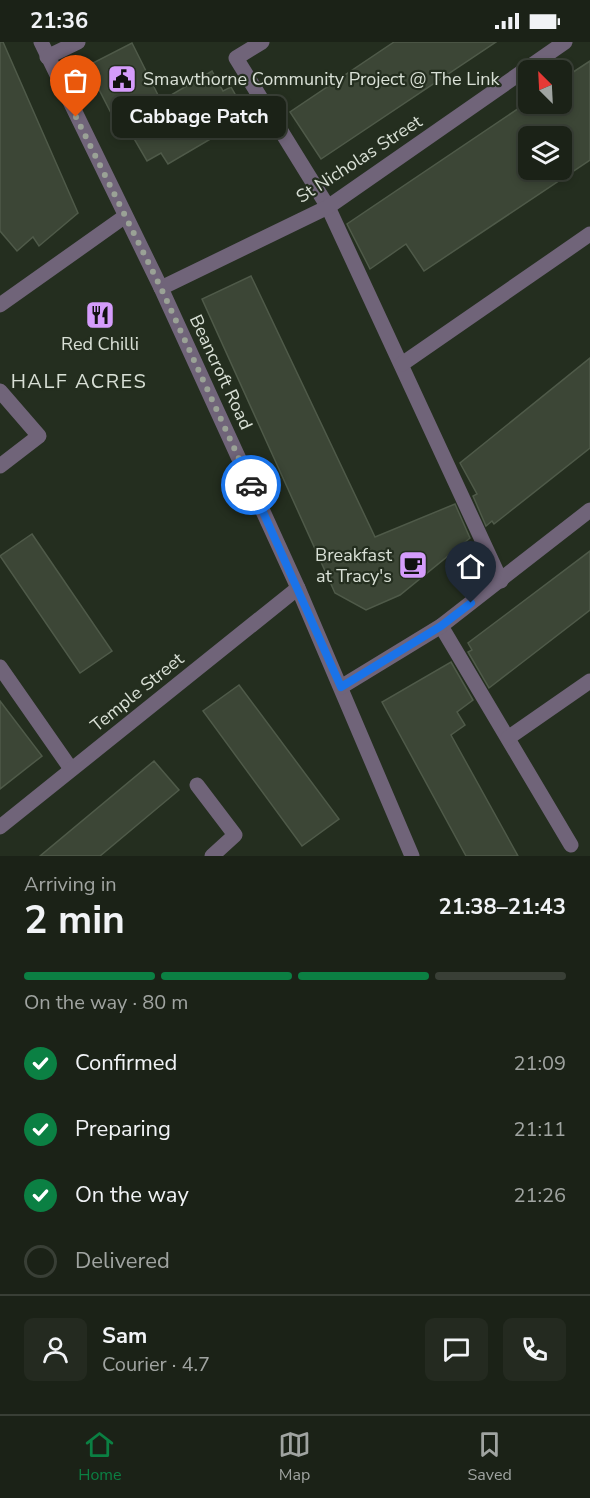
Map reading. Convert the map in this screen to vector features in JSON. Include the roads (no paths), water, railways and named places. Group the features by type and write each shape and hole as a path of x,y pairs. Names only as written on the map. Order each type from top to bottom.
{"street":[{"name":"Beancroft Road","path":"41,42 124,217 161,288 298,588 412,856"},
{"path":"47,57 78,42"},
{"path":"262,42 236,58 328,207 501,581"},
{"name":"St Nicholas Street","path":"161,288 328,207 565,42"},
{"path":"0,305 124,217"},
{"path":"402,364 590,234"},
{"path":"0,390 39,436 0,466"},
{"path":"341,687 441,626 590,510"},
{"name":"Temple Street","path":"0,827 298,588"},
{"path":"441,626 571,845"},
{"path":"1,671 71,770"},
{"path":"508,738 590,681"},
{"path":"197,785 235,835 212,856"}],"place":[{"name":"Smawthorne Community Project @ The Link","path":"122,79"},
{"name":"Cabbage Patch","path":"76,117"},
{"name":"Red Chilli","path":"100,315"},
{"name":"Breakfast at Tracy's","path":"413,565"}],"district":[{"name":"HALF ACRES","path":"79,381"}]}
